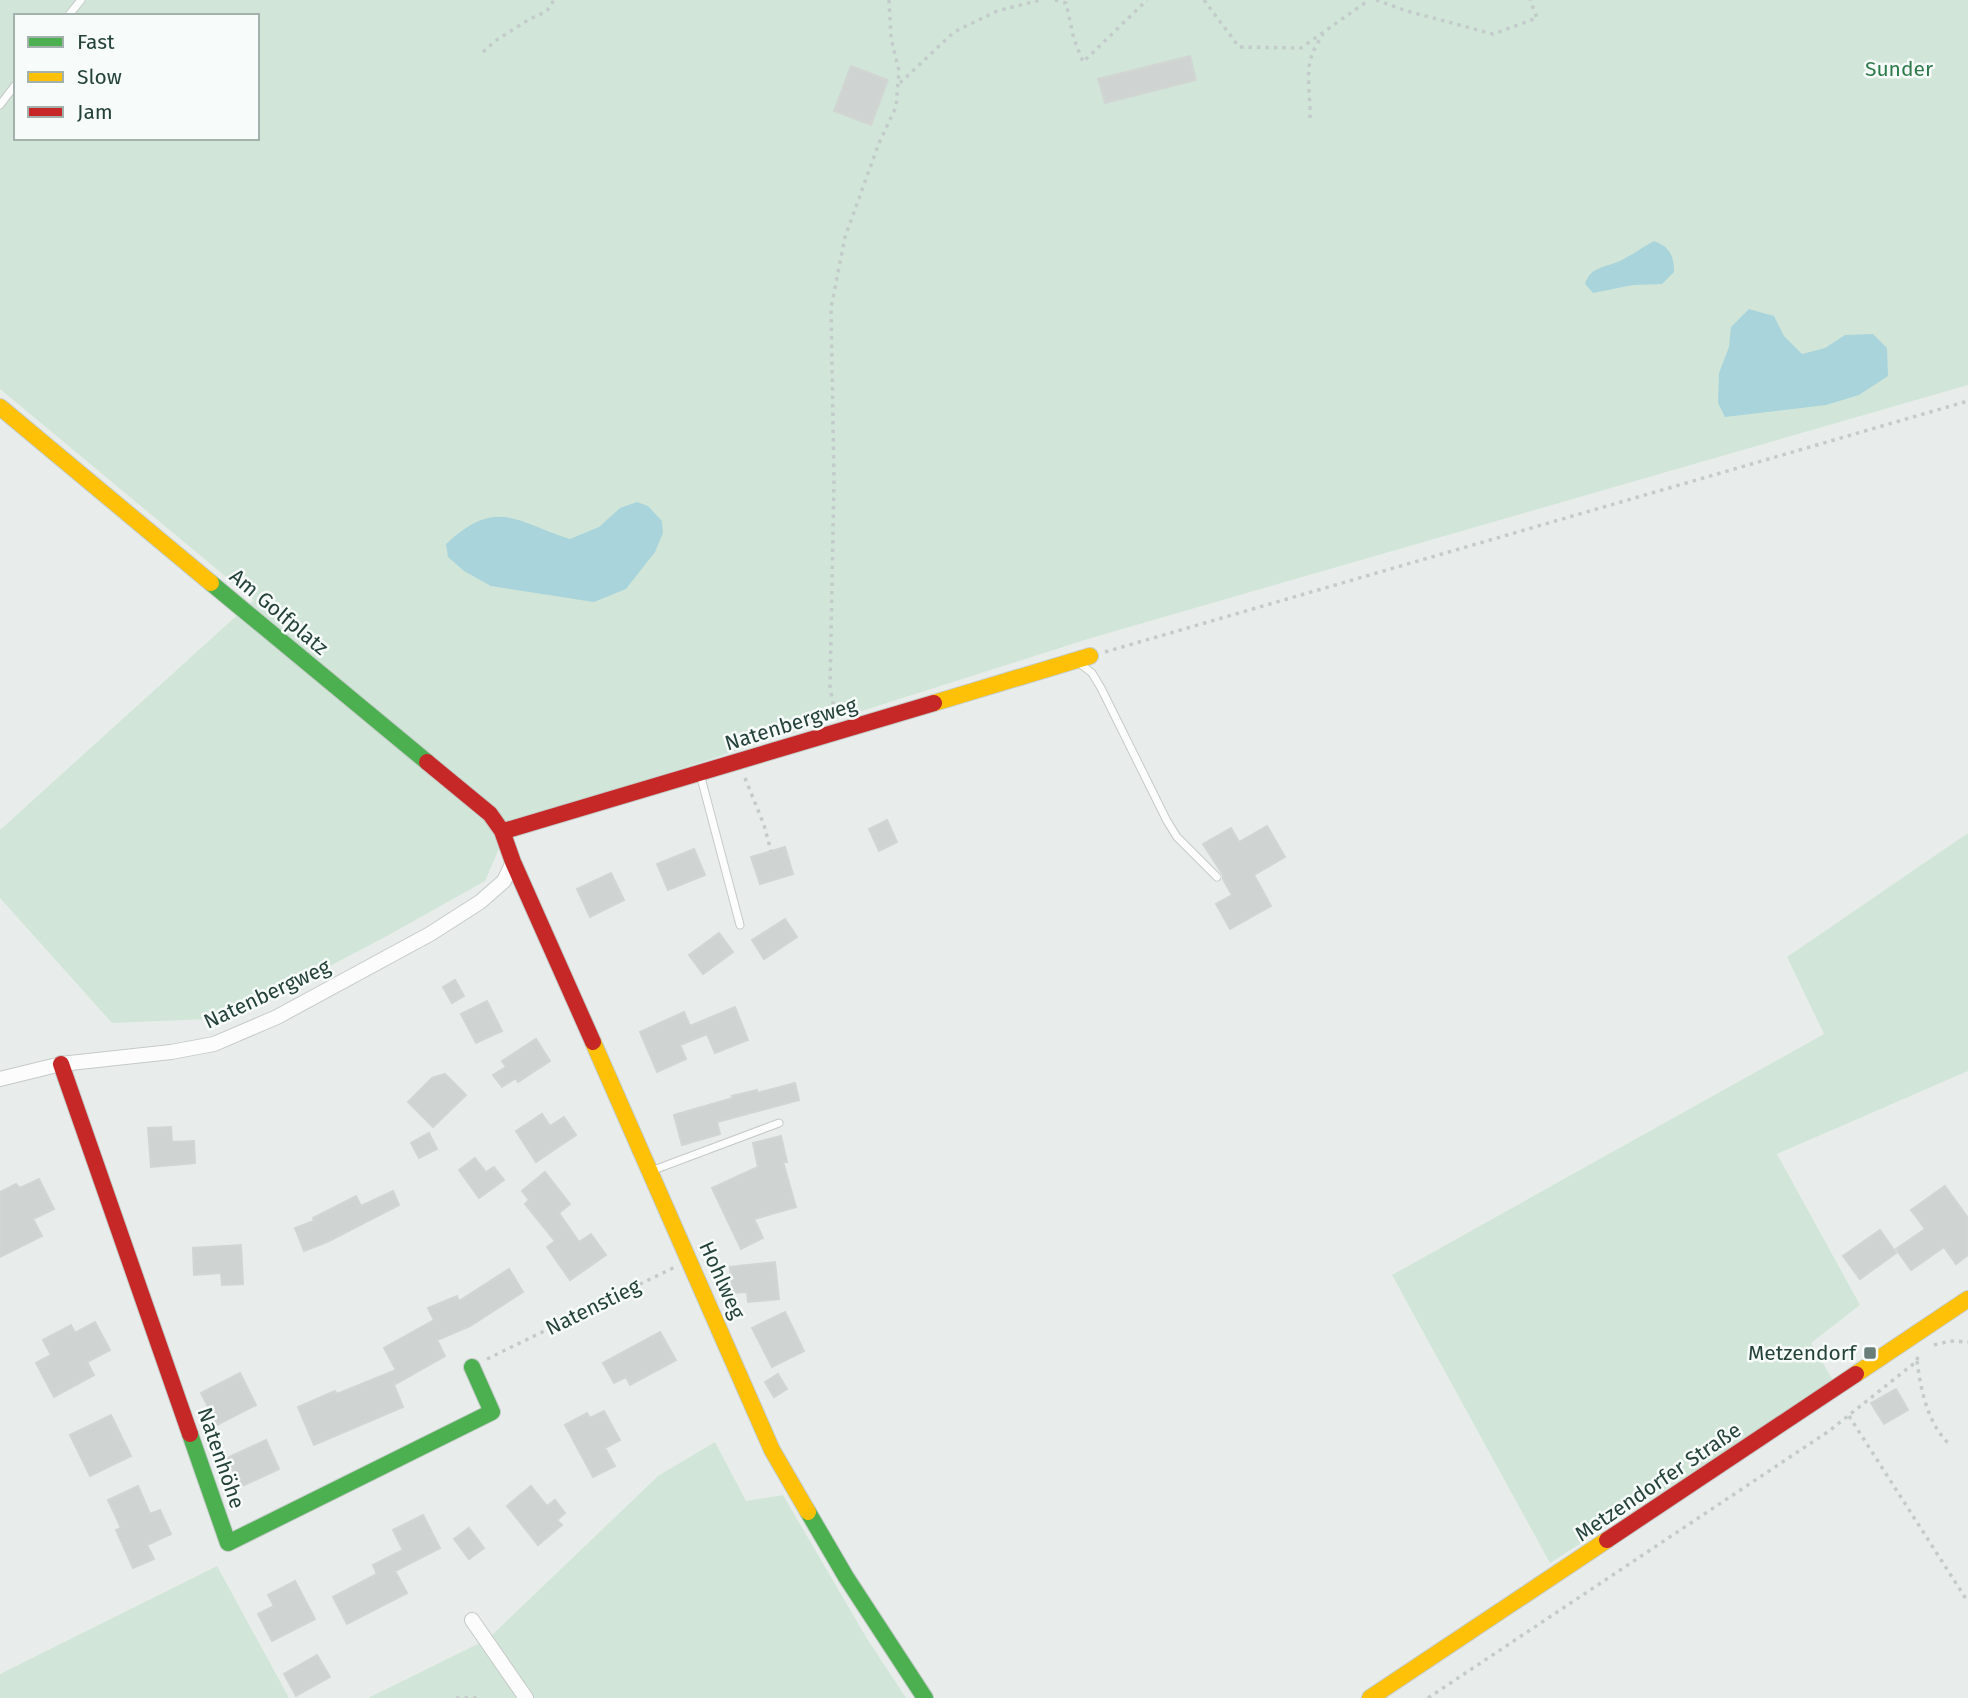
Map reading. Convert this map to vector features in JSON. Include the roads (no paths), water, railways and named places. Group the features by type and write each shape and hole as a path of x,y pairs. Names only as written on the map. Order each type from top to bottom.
{"street":[{"name":"Am Golfplatz","path":"0,407 490,814 504,831 510,844 513,862"},
{"name":"Natenbergweg","path":"504,831 1083,658"},
{"name":"Natenbergweg","path":"0,1079 61,1063 192,1049 214,1044 277,1017 415,943 480,901 504,881 513,862"},
{"name":"Hohlweg","path":"513,862 772,1450 846,1577 925,1698"},
{"name":"Natenhöhe","path":"61,1063 228,1543 492,1412 472,1367"},
{"name":"Metzendorfer Straße","path":"1370,1698 1968,1299"},
{"path":"472,1620 526,1698"}],"lane":[{"path":"0,105 14,87"},
{"path":"1083,658 1172,829 1217,877"},
{"path":"700,774 740,925"},
{"path":"651,1171 779,1123"}],"water":[{"path":"1654,241 1667,249 1673,261 1674,272 1662,284 1633,285 1593,293 1585,284 1595,271 1620,261"},
{"path":"1749,309 1774,316 1784,336 1802,354 1825,348 1845,335 1873,334 1887,348 1888,376 1859,395 1826,405 1725,417 1718,403 1719,373 1729,347 1731,327"},
{"path":"637,502 648,506 662,521 663,533 655,552 626,589 594,602 491,586 464,571 448,557 446,544 479,521 506,517 570,539 599,527 620,508"}],"place":[{"name":"Metzendorf","path":"1870,1353"}],"park label":[{"name":"Sunder","path":"1899,69"}]}
